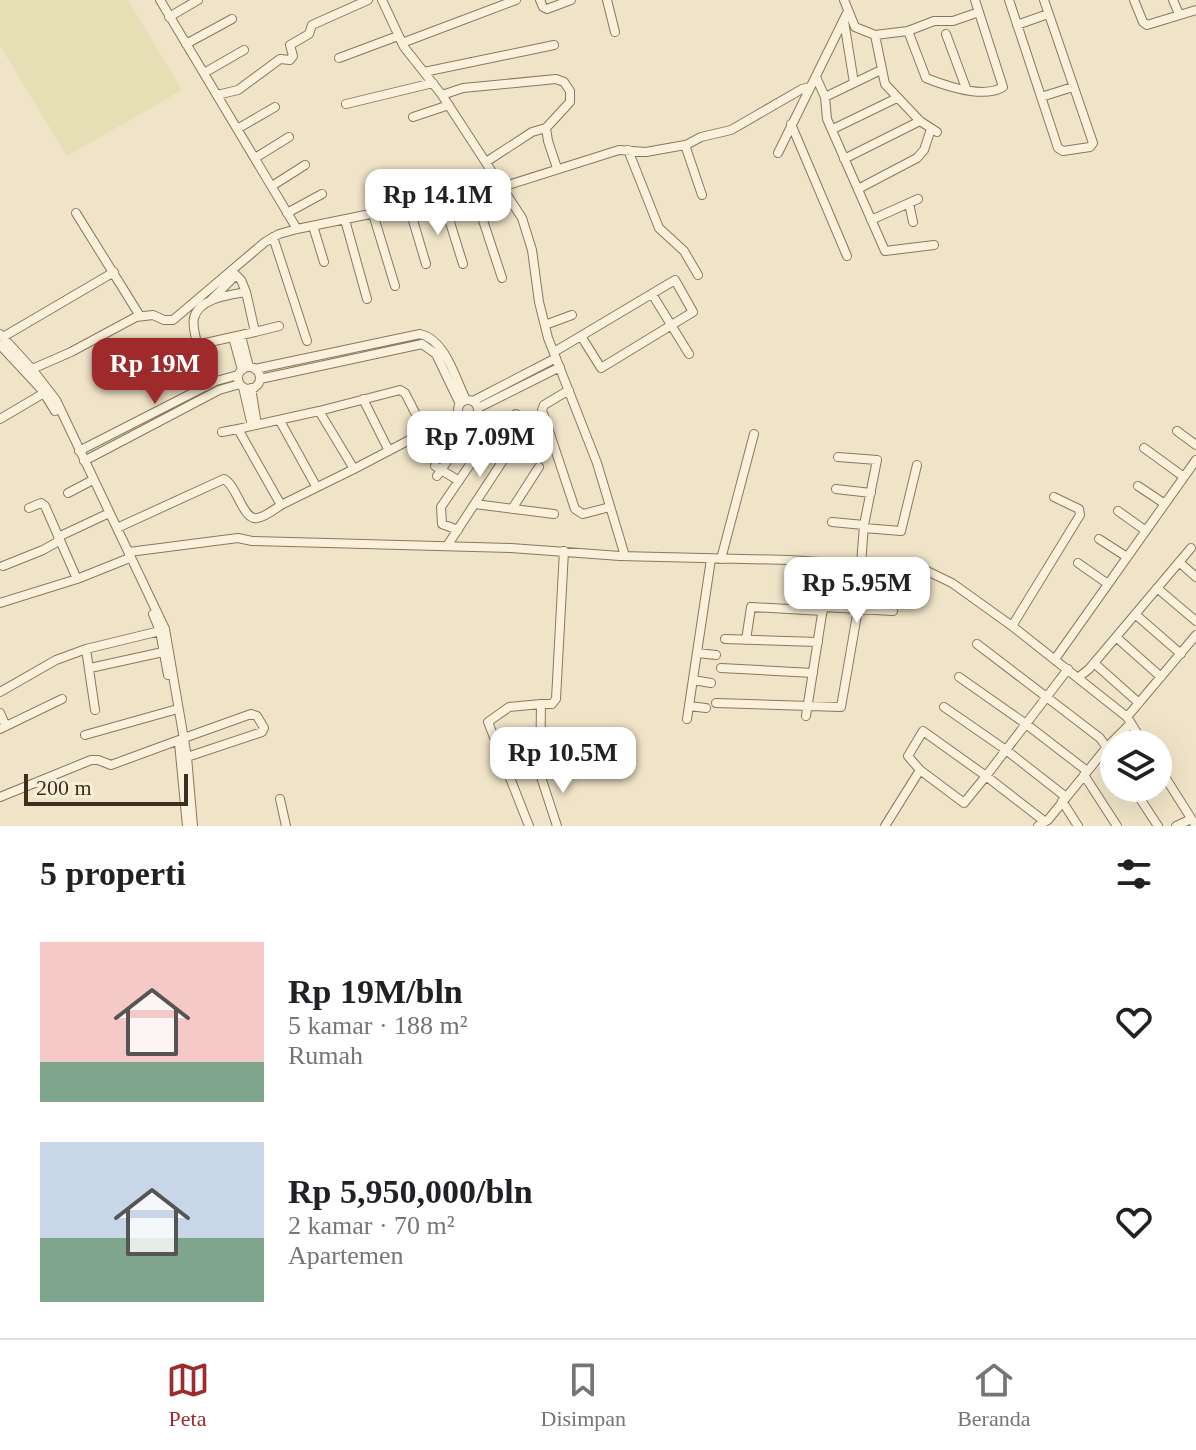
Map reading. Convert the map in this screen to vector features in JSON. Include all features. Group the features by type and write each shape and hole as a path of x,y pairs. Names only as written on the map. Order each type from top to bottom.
{"street":[{"path":"160,0 297,229"},
{"path":"169,17 198,0"},
{"path":"217,95 238,90 280,59 290,60 293,56 290,45 309,34 311,25 368,0"},
{"path":"382,0 400,40 449,105 522,218 528,234 545,325 625,556"},
{"path":"339,58 516,0"},
{"path":"540,0 547,9 571,0"},
{"path":"607,0 615,32"},
{"path":"844,0 854,83"},
{"path":"908,31 926,78 987,92 1003,87 975,0"},
{"path":"1009,0 1059,150 1090,147 1093,143 1044,0"},
{"path":"1134,0 1147,25 1196,10"},
{"path":"1173,0 1179,14"},
{"path":"845,16 855,27 875,35 908,31 934,21 953,21 979,12"},
{"path":"1017,25 1048,14"},
{"path":"778,153 845,16"},
{"path":"186,44 232,19"},
{"path":"946,34 966,88"},
{"path":"858,189 917,158 934,131 920,121 885,84 875,35"},
{"path":"424,72 554,45"},
{"path":"204,73 244,50"},
{"path":"825,97 881,70"},
{"path":"816,77 825,97 827,119 885,251 934,245"},
{"path":"442,95 463,88 556,79 564,82 570,91 570,102 546,128 532,132 486,162"},
{"path":"346,104 433,83"},
{"path":"32,369 140,316 153,315 173,320 273,237 297,229 502,187 619,150 646,152 686,145 701,137 731,130 790,95 810,87"},
{"path":"1041,97 1073,87"},
{"path":"833,129 897,98"},
{"path":"413,117 449,105"},
{"path":"237,129 275,107"},
{"path":"844,159 920,121"},
{"path":"791,124 847,256"},
{"path":"546,128 557,168"},
{"path":"255,158 289,137"},
{"path":"686,145 702,195"},
{"path":"628,150 659,228 684,251 698,275"},
{"path":"272,186 305,165"},
{"path":"474,193 502,278"},
{"path":"287,213 322,194"},
{"path":"443,200 463,264"},
{"path":"871,220 914,201 913,222"},
{"path":"409,207 426,264"},
{"path":"76,213 140,316"},
{"path":"373,214 395,286"},
{"path":"345,220 367,299"},
{"path":"313,226 324,262"},
{"path":"273,237 307,341"},
{"path":"1,339 114,272"},
{"path":"197,345 193,321 201,307 236,275 246,292 255,332"},
{"path":"117,528 224,479 231,483 247,514 258,518 459,414 469,403 511,387 557,359 581,336 675,280 693,312 601,368 581,336"},
{"path":"210,300 246,292"},
{"path":"652,294 689,354"},
{"path":"545,325 572,315"},
{"path":"183,348 279,326"},
{"path":"79,451 216,381 245,377 420,334 438,343 447,369"},
{"path":"237,337 254,426"},
{"path":"1,339 32,369 56,400 117,528 160,631 174,710 187,757 190,826"},
{"path":"1,339 44,393 165,629 190,826"},
{"path":"84,461 245,377 260,379 418,344 432,349 476,415 464,419 459,414"},
{"path":"569,390 544,405 542,410 575,509 583,514 610,507"},
{"path":"222,432 403,391 425,432"},
{"path":"0,419 44,393"},
{"path":"363,399 389,451"},
{"path":"319,411 354,469"},
{"path":"447,546 458,530 517,439 520,425 517,415 497,425 440,512 444,527 458,530"},
{"path":"280,421 316,486"},
{"path":"238,429 281,505"},
{"path":"1177,431 1196,445"},
{"path":"687,719 716,559 754,434"},
{"path":"459,444 438,470 459,481"},
{"path":"1144,448 1184,477"},
{"path":"838,457 877,460 864,526 861,564"},
{"path":"1055,659 1196,460"},
{"path":"832,522 901,531 917,465"},
{"path":"512,509 539,467"},
{"path":"68,493 89,482"},
{"path":"1138,486 1165,504"},
{"path":"836,489 871,493"},
{"path":"1012,626 1081,513 1079,509 1054,497"},
{"path":"29,508 43,504 77,579"},
{"path":"475,504 554,514"},
{"path":"1118,511 1146,531"},
{"path":"3,566 43,550 105,515"},
{"path":"0,603 77,579 128,555 227,538 911,568 939,576 1012,626 1079,677 1129,720 1135,730"},
{"path":"1099,539 1127,557"},
{"path":"1079,677 1191,548"},
{"path":"529,826 488,722 509,707 552,704 556,699 564,551"},
{"path":"1179,562 1196,577"},
{"path":"807,712 830,563"},
{"path":"1078,563 1108,584"},
{"path":"1157,588 1196,621"},
{"path":"746,640 751,607 893,611"},
{"path":"716,703 807,712 839,708 843,704 858,609"},
{"path":"1135,614 1181,654"},
{"path":"0,692 56,660 86,649 160,631"},
{"path":"1121,730 1139,703 1196,635"},
{"path":"1116,637 1161,677"},
{"path":"725,639 818,642"},
{"path":"977,644 1100,738"},
{"path":"86,649 95,710"},
{"path":"90,668 163,652"},
{"path":"697,653 716,655"},
{"path":"1094,663 1139,703"},
{"path":"721,668 813,673"},
{"path":"1068,669 986,776 964,803 908,759 923,731 986,776 1041,823 1100,756"},
{"path":"959,677 1026,724 1086,773 1117,826"},
{"path":"693,680 711,683"},
{"path":"0,713 3,728 62,699"},
{"path":"541,704 540,774 557,826"},
{"path":"689,706 706,708"},
{"path":"944,707 1006,750 1064,799 1078,826"},
{"path":"85,735 174,710"},
{"path":"0,797 91,760 111,765 251,714 257,716 264,728 262,732 187,757"},
{"path":"885,826 920,770"},
{"path":"1172,788 1193,822 1176,826"},
{"path":"280,799 286,826"},
{"path":"1142,802 1158,826"}],"shaded area":[{"path":"0,0 128,0 182,90 67,156 0,46"}]}
